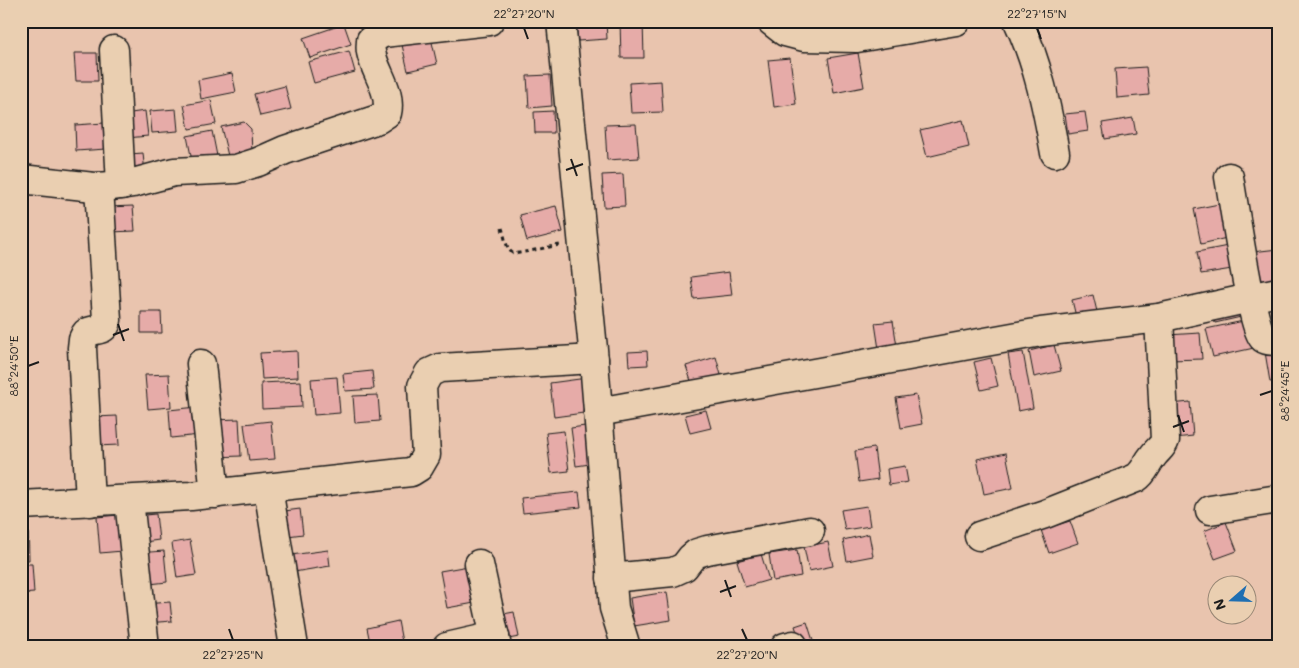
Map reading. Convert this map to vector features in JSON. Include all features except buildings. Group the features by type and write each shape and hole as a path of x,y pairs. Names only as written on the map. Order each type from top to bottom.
{"street":[{"path":"21,179 110,186 133,183 174,172 236,169 258,162 285,150 378,119 387,113 389,105 387,95 371,52 371,40 383,33 489,21"},
{"path":"561,21 594,359 614,608 626,647"},
{"path":"771,21 785,32 804,37 857,38 956,21"},
{"path":"1018,21 1029,43 1044,97 1056,153"},
{"path":"90,502 82,348 86,333 104,328 107,320 114,50"},
{"path":"1229,177 1250,298 1259,331 1262,338 1270,341 1278,340"},
{"path":"598,412 1041,332 1159,318 1278,292"},
{"path":"980,536 1045,514 1143,474 1152,456 1164,444 1165,440 1159,318"},
{"path":"21,505 215,494 410,472 419,467 426,455 422,386 429,373 440,368 594,359"},
{"path":"200,364 215,494"},
{"path":"268,488 294,647"},
{"path":"1210,510 1278,499"},
{"path":"129,500 145,647"},
{"path":"611,578 673,572 684,567 690,558 697,553 706,550 810,531"},
{"path":"446,647 496,642 479,564"}],"path":[{"path":"502,228 508,248 514,254 582,241"}]}
